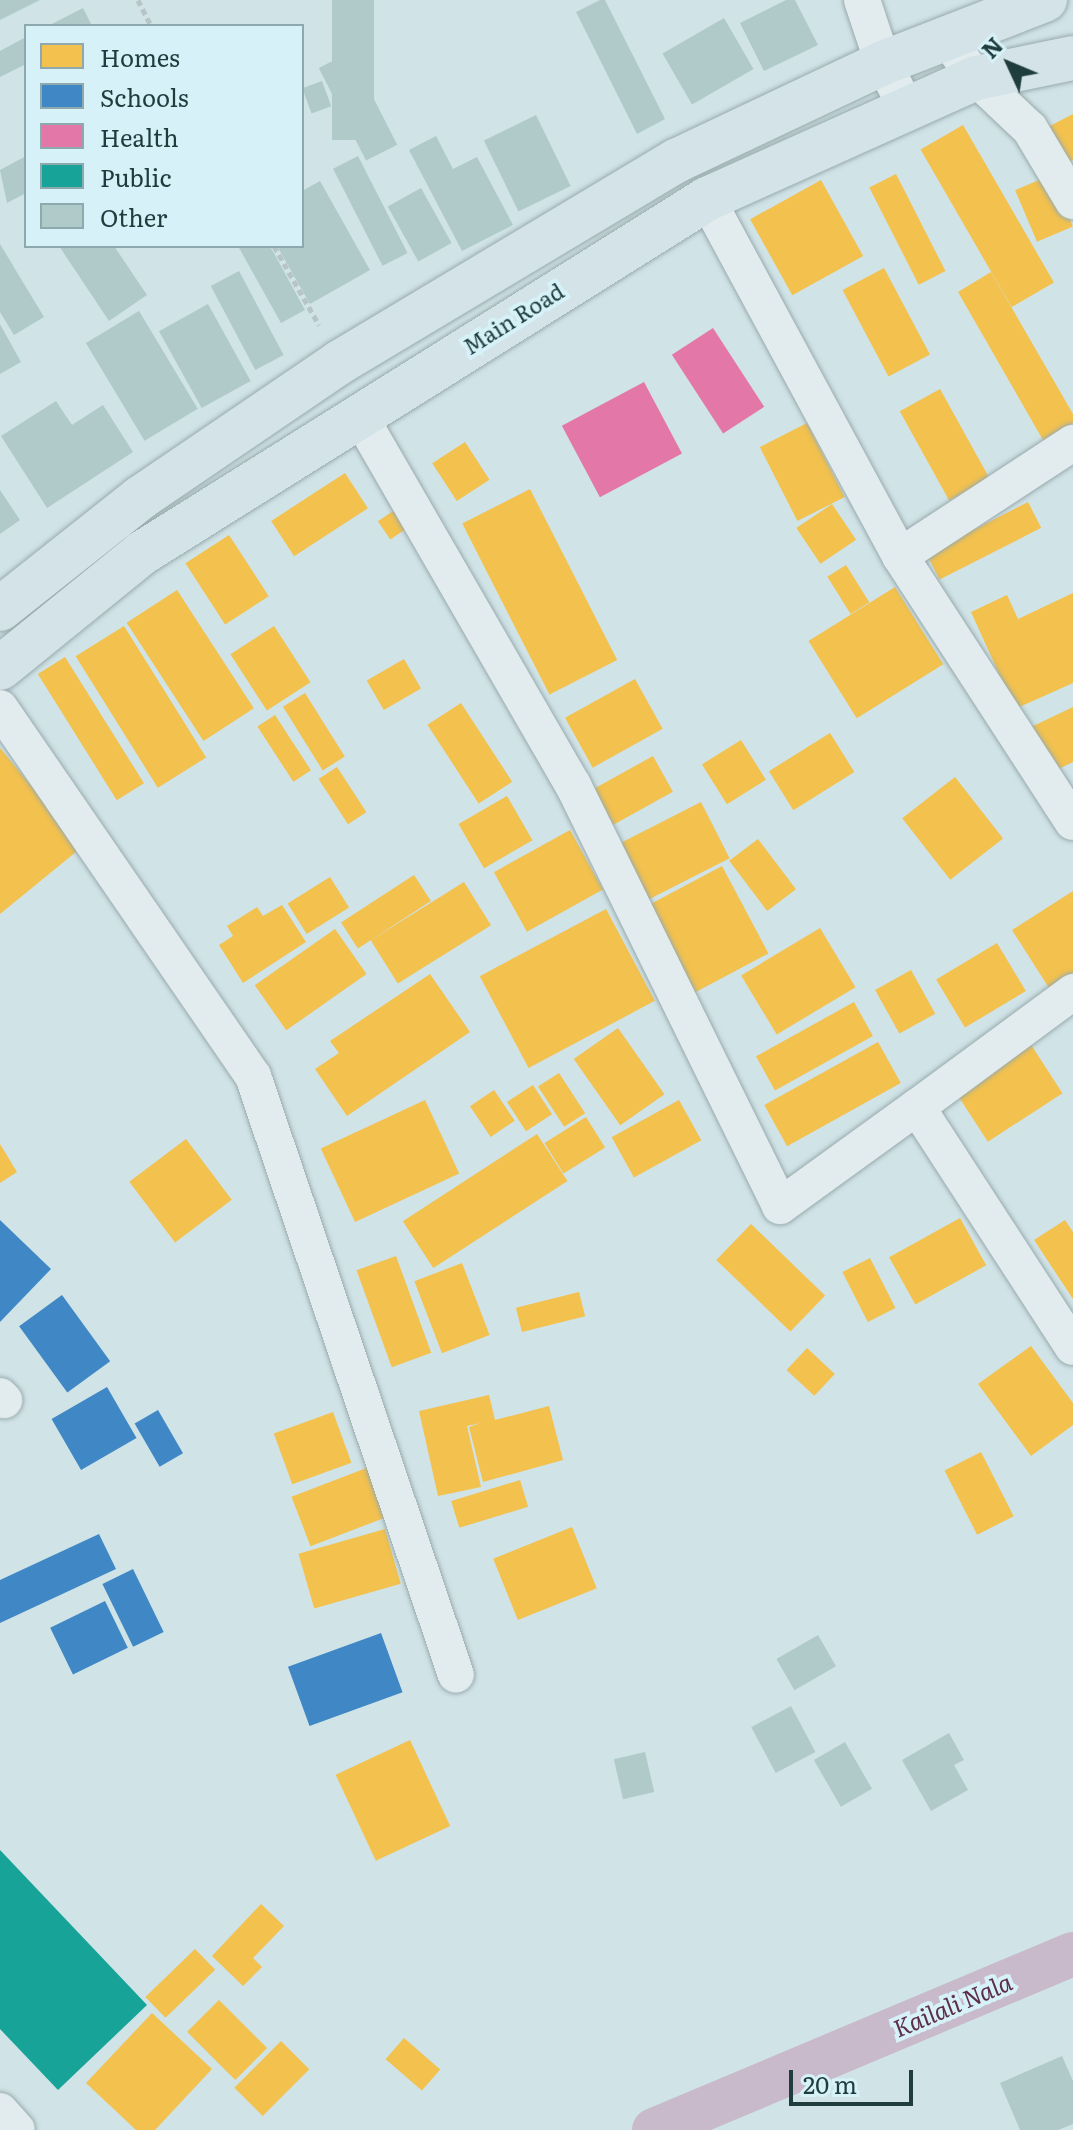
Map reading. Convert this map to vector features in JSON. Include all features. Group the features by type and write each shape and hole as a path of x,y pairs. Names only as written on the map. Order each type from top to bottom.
{"main road":[{"path":"0,609 140,498 340,362 676,161 883,63 1045,0"},
{"name":"Main Road","path":"0,668 142,553 358,413 707,199 976,78 1073,58"}],"street":[{"path":"862,0 883,63 907,109"},
{"path":"946,38 976,78 1030,129 1073,201"},
{"path":"707,199 900,556 1073,822"},
{"path":"358,413 573,785 780,1206 1073,992"},
{"path":"900,556 1073,443"},
{"path":"0,708 253,1076 456,1675"},
{"path":"917,1107 1071,1340"},
{"path":"0,2111 17,2130"}],"path":[{"path":"138,0 150,24"},
{"path":"275,248 340,362"}],"building: Homes":[{"path":"1073,114 1073,160 1061,166 1042,130"},
{"path":"963,125 1054,283 1012,307 921,150"},
{"path":"896,174 945,271 919,285 869,188"},
{"path":"1051,175 1073,227 1037,242 1015,190"},
{"path":"821,180 863,256 792,295 750,219"},
{"path":"884,268 930,355 889,377 843,290"},
{"path":"991,272 1073,414 1073,423 1043,440 958,292"},
{"path":"940,389 989,478 949,501 900,411"},
{"path":"807,423 845,497 797,521 760,447"},
{"path":"465,442 490,480 457,501 432,463"},
{"path":"345,473 368,508 294,556 271,521"},
{"path":"530,489 617,660 549,695 462,524"},
{"path":"1028,502 1041,528 940,580 926,554"},
{"path":"832,504 856,540 820,564 796,528"},
{"path":"402,505 414,523 390,539 378,521"},
{"path":"229,535 269,596 225,625 185,563"},
{"path":"846,565 869,602 851,614 827,577"},
{"path":"895,587 943,664 857,718 808,641"},
{"path":"177,590 254,708 203,741 127,623"},
{"path":"1073,593 1073,683 1015,709 971,612 1007,595 1018,619"},
{"path":"124,626 206,757 158,788 76,656"},
{"path":"274,626 310,682 267,711 230,654"},
{"path":"65,657 144,783 117,800 38,674"},
{"path":"404,659 421,688 384,710 367,680"},
{"path":"635,679 663,729 593,768 565,718"},
{"path":"305,693 345,757 323,770 283,707"},
{"path":"461,703 512,782 479,804 427,725"},
{"path":"1073,707 1073,762 1050,773 1029,728"},
{"path":"275,715 311,770 293,782 257,726"},
{"path":"830,733 854,772 793,810 769,771"},
{"path":"741,740 766,780 727,804 702,764"},
{"path":"0,748 82,847 0,914"},
{"path":"653,756 673,792 613,825 594,789"},
{"path":"337,767 366,812 348,824 319,779"},
{"path":"955,777 1003,838 950,880 902,818"},
{"path":"507,796 532,840 484,868 459,824"},
{"path":"701,802 730,858 648,900 619,844"},
{"path":"570,830 603,889 527,932 494,872"},
{"path":"758,839 796,889 767,911 729,861"},
{"path":"722,866 768,953 694,993 648,905"},
{"path":"414,875 431,901 358,948 341,922"},
{"path":"330,877 349,908 307,934 288,903"},
{"path":"464,882 491,925 398,984 371,940"},
{"path":"1073,891 1073,973 1049,988 1012,930"},
{"path":"282,905 306,942 243,983 219,945 233,936 227,926 257,907 263,916"},
{"path":"606,909 655,1001 529,1068 480,976"},
{"path":"820,928 856,987 777,1035 741,975"},
{"path":"335,929 367,974 286,1030 255,985"},
{"path":"997,943 1026,991 965,1028 936,980"},
{"path":"911,970 935,1014 899,1034 875,990"},
{"path":"430,974 470,1032 347,1116 315,1069 339,1053 330,1041"},
{"path":"854,1002 873,1036 775,1090 756,1056"},
{"path":"618,1028 664,1094 620,1125 574,1059"},
{"path":"1026,1037 1062,1093 988,1142 951,1085"},
{"path":"878,1042 901,1083 787,1146 764,1105"},
{"path":"559,1073 585,1113 564,1127 538,1087"},
{"path":"533,1085 552,1114 526,1131 507,1102"},
{"path":"494,1090 515,1121 491,1137 470,1106"},
{"path":"425,1100 459,1173 355,1222 321,1149"},
{"path":"679,1100 701,1140 634,1178 612,1137"},
{"path":"586,1117 605,1148 564,1173 544,1143"},
{"path":"537,1134 567,1181 433,1268 403,1221"},
{"path":"186,1139 232,1200 175,1242 129,1182"},
{"path":"0,1144 17,1172 0,1183"},
{"path":"960,1218 986,1265 915,1304 889,1257"},
{"path":"1065,1220 1073,1232 1073,1299 1034,1240"},
{"path":"751,1224 825,1296 790,1332 716,1260"},
{"path":"396,1256 431,1353 392,1367 357,1270"},
{"path":"870,1258 895,1308 868,1322 842,1272"},
{"path":"462,1263 490,1335 442,1353 414,1281"},
{"path":"579,1292 585,1316 522,1332 516,1308"},
{"path":"1031,1346 1073,1403 1073,1425 1031,1456 978,1384"},
{"path":"807,1348 835,1374 814,1396 787,1370"},
{"path":"489,1395 495,1420 549,1406 563,1460 483,1482 469,1427 481,1423 467,1426 481,1487 438,1496 419,1411"},
{"path":"333,1412 351,1463 292,1484 274,1434"},
{"path":"981,1452 1014,1516 977,1535 944,1471"},
{"path":"369,1467 388,1516 311,1546 292,1497"},
{"path":"520,1480 528,1507 459,1528 451,1501"},
{"path":"572,1527 597,1588 518,1620 493,1559"},
{"path":"385,1529 401,1584 314,1609 298,1554"},
{"path":"410,1740 450,1826 376,1861 336,1775"},
{"path":"261,1904 284,1926 253,1958 262,1967 243,1986 212,1956"},
{"path":"195,1949 215,1970 166,2018 145,1997"},
{"path":"219,2000 267,2048 235,2080 187,2032"},
{"path":"152,2013 212,2069 155,2130 136,2130 86,2083"},
{"path":"404,2038 440,2069 422,2091 386,2059"},
{"path":"281,2041 309,2069 263,2116 234,2088"}],"building: Schools":[{"path":"0,1220 51,1269 0,1322"},
{"path":"62,1295 110,1361 67,1392 19,1326"},
{"path":"107,1387 136,1438 81,1470 52,1419"},
{"path":"158,1410 183,1453 160,1467 135,1424"},
{"path":"99,1534 116,1569 0,1623 0,1580"},
{"path":"133,1569 164,1632 133,1647 102,1584"},
{"path":"105,1601 128,1648 73,1674 50,1628"},
{"path":"381,1633 403,1692 310,1726 288,1667"}],"building: Health":[{"path":"713,328 764,407 723,434 672,355"},
{"path":"644,382 682,454 600,497 562,426"}],"building: Public":[{"path":"0,1850 147,2005 58,2090 0,2029"}],"building: Other":[{"path":"0,0 40,0 0,20"},
{"path":"332,0 374,0 374,140 332,140"},
{"path":"605,0 665,119 637,134 576,12"},
{"path":"786,0 795,0 818,45 764,71 740,23"},
{"path":"83,8 91,24 52,24"},
{"path":"724,18 754,69 692,105 663,54"},
{"path":"24,38 24,65 0,77 0,51"},
{"path":"350,52 397,145 366,161 319,68"},
{"path":"322,81 331,106 312,114 304,88"},
{"path":"536,115 571,186 519,211 484,140"},
{"path":"436,136 453,169 477,157 513,225 462,251 409,150"},
{"path":"358,156 407,253 383,266 333,169"},
{"path":"24,157 24,194 7,203 0,170"},
{"path":"320,181 370,270 310,304 278,248 304,248 304,190"},
{"path":"421,188 452,243 418,262 388,206"},
{"path":"0,244 44,317 14,335 0,312"},
{"path":"60,248 115,248 147,295 109,321"},
{"path":"239,248 271,248 305,310 281,323"},
{"path":"239,271 284,355 255,370 211,286"},
{"path":"208,304 251,381 202,408 159,331"},
{"path":"139,311 198,409 145,441 86,343"},
{"path":"0,324 21,362 0,374"},
{"path":"56,401 72,425 103,405 133,452 47,508 1,436"},
{"path":"0,490 20,520 0,534"},
{"path":"818,1635 836,1666 794,1690 776,1659"},
{"path":"791,1706 815,1752 776,1773 751,1727"},
{"path":"949,1733 964,1760 954,1765 968,1790 931,1811 902,1760"},
{"path":"845,1742 872,1789 841,1807 814,1760"},
{"path":"645,1752 654,1792 623,1799 614,1759"},
{"path":"1062,2056 1073,2081 1073,2124 1058,2130 1020,2130 1000,2083"}],"waterway":[{"name":"Kailali Nala","path":"654,2130 1073,1954"}]}
